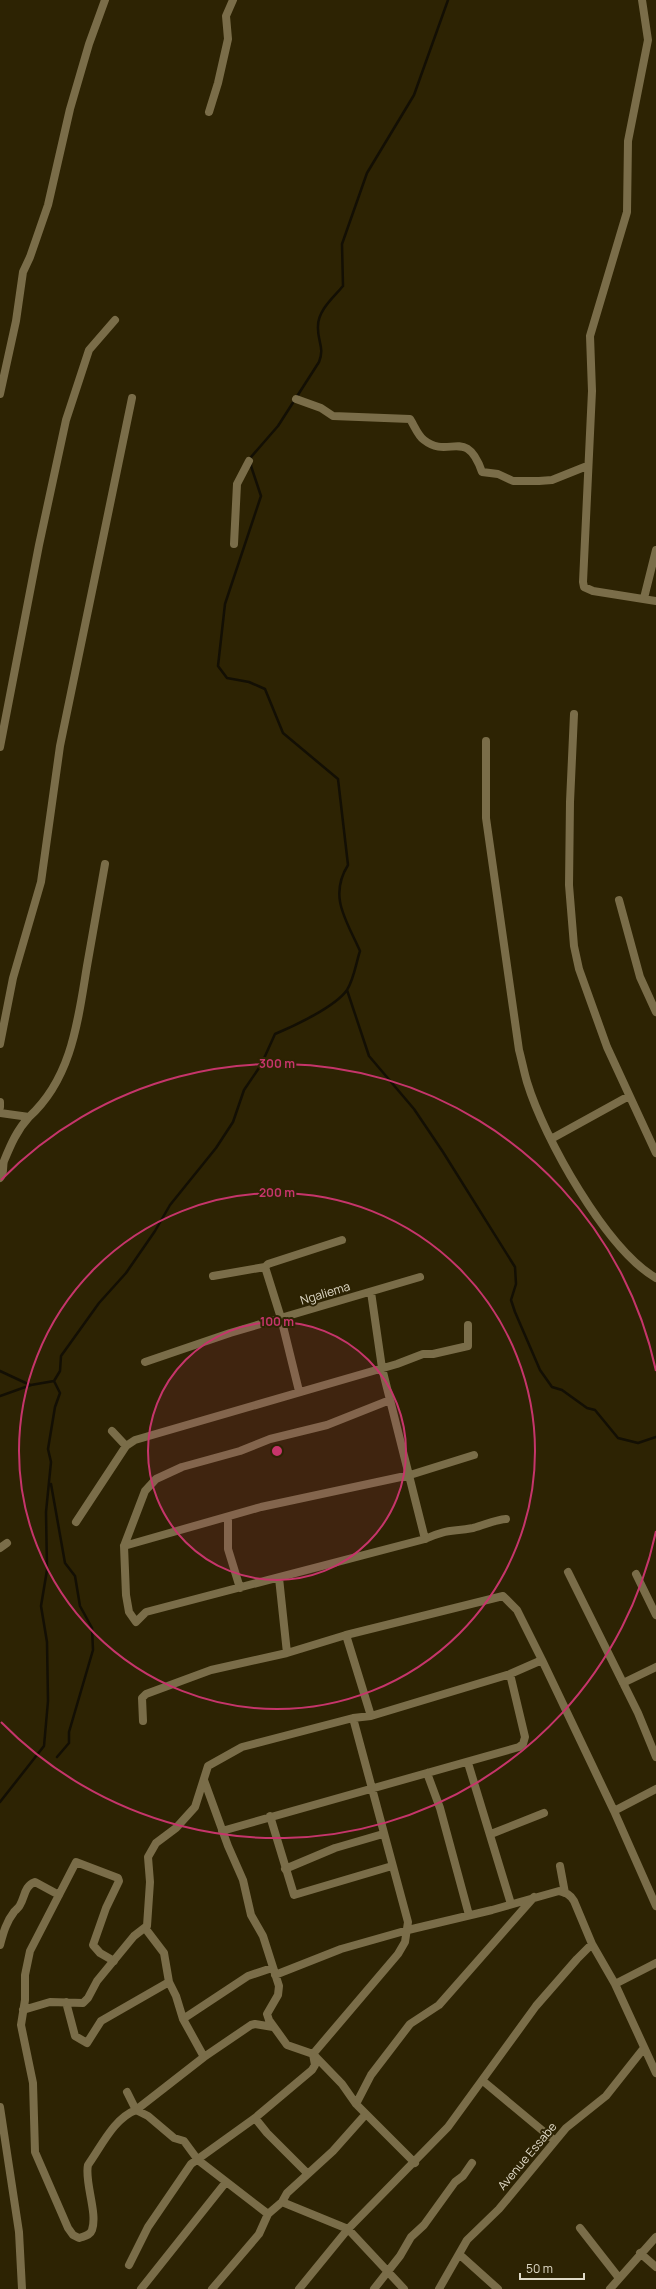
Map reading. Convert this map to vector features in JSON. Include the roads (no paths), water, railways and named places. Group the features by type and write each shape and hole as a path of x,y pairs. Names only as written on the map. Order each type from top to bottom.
{"street":[{"path":"0,394 16,321 23,272 30,257 48,205 70,109 89,44 105,0"},
{"path":"209,112 218,83 228,39 226,16 233,0"},
{"path":"642,0 648,40 628,140 627,212 590,336 592,391 583,582 584,587 593,591 656,601"},
{"path":"0,747 39,545 66,420 89,350 115,320"},
{"path":"0,1044 3,1012 40,882 60,746 132,398"},
{"path":"296,399 321,408 333,416 410,420 423,440 440,448 454,445 469,449 477,457 482,472 498,474 513,481 552,480 588,466"},
{"path":"234,544 238,484 249,461"},
{"path":"644,598 656,550"},
{"path":"574,714 570,802 569,885 573,940 579,969 607,1047 656,1153"},
{"path":"486,741 486,818 519,1050 527,1083 551,1138 595,1216 628,1257 656,1278"},
{"path":"0,1178 4,1174 4,1162 13,1137 29,1116 39,1108 60,1077 75,1039 105,864"},
{"path":"619,900 640,977 656,1012"},
{"path":"551,1138 629,1096"},
{"path":"0,1102 0,1107"},
{"path":"0,1113 29,1116"},
{"path":"213,1276 265,1267 268,1264 342,1240"},
{"path":"265,1267 282,1318 299,1391"},
{"name":"Ngaliema","path":"145,1362 282,1318 420,1277"},
{"path":"372,1292 382,1368 410,1475 425,1540"},
{"path":"76,1522 126,1446 135,1440 382,1368 423,1354 433,1354 468,1346 468,1325"},
{"path":"390,1400 327,1426 270,1439 240,1451 182,1467 156,1479 146,1491 124,1546 126,1595 130,1612 136,1622 146,1612 425,1540 443,1531 474,1528 495,1520 506,1519"},
{"path":"112,1431 126,1446"},
{"path":"124,1546 228,1518 261,1507 285,1504 302,1497 410,1475 474,1455"},
{"path":"228,1518 228,1548 240,1588"},
{"path":"568,1572 638,1713 656,1757"},
{"path":"636,1574 656,1616"},
{"path":"279,1578 287,1654"},
{"path":"143,1721 142,1698 146,1694 211,1670 287,1654 346,1635 503,1596 517,1610 542,1660 614,1811 656,1906"},
{"path":"346,1635 371,1716"},
{"path":"23,2010 41,2003 83,2003 134,1936 147,1926 150,1906 148,1857 156,1843 176,1828 191,1813 198,1799 208,1766 234,1750 353,1718 371,1716 510,1674 542,1660"},
{"path":"623,1683 656,1667"},
{"path":"222,1831 270,1816 468,1763 523,1744 525,1737 510,1674"},
{"path":"129,2265 158,2212 182,2176 198,2160 255,2118 312,2070 314,2065 313,2054 398,1954 405,1942 408,1922 371,1790 353,1718"},
{"path":"468,1763 511,1904"},
{"path":"427,1773 440,1808 469,1915"},
{"path":"204,1780 222,1831 243,1880 250,1915 263,1936 279,1986 278,1995 267,2014 274,2027 288,2045 313,2054 342,2084 365,2115 415,2163"},
{"path":"614,1811 656,1789"},
{"path":"490,1834 544,1813"},
{"path":"270,1816 284,1869 294,1895 392,1866"},
{"path":"284,1869 335,1848 383,1834"},
{"path":"114,1961 102,1954 93,1945 106,1908 120,1882 118,1878 76,1862 30,1951 25,1975 22,2034 33,2083 35,2152 68,2228 73,2235 79,2238 89,2235 92,2230 92,2197 86,2171 88,2165 119,2122 128,2113 136,2110 204,2057 251,2025 274,2027"},
{"path":"560,1866 566,1893"},
{"path":"0,1945 5,1928 14,1912 20,1906 22,1896 30,1883 35,1882 59,1895"},
{"path":"183,2019 248,1976 274,1971 341,1949 408,1930 559,1892 566,1893 571,1896 592,1944 614,1984 656,2073"},
{"path":"356,2104 371,2075 410,2024 439,2005 534,1898"},
{"path":"144,1928 164,1952 169,1982 176,1996 183,2019 204,2057"},
{"path":"299,2289 348,2229 415,2163 448,2127 483,2081 536,2006 592,1944"},
{"path":"614,1984 656,1963"},
{"path":"66,2002 75,2036 87,2043 101,2021 169,1982"},
{"name":"Avenue Essabe","path":"439,2289 467,2240 499,2209 574,2120 606,2096 644,2048"},
{"path":"483,2081 555,2141"},
{"path":"127,2092 136,2110 148,2116 174,2138 184,2141 198,2160 268,2214"},
{"path":"0,2107 19,2232 22,2289"},
{"path":"212,2289 259,2234 268,2214 282,2202 287,2192 333,2151 365,2115"},
{"path":"255,2118 266,2133 308,2174"},
{"path":"374,2289 400,2256 411,2237 424,2225 455,2182 463,2176 472,2163"},
{"path":"142,2289 226,2182"},
{"path":"282,2202 348,2229 388,2270 404,2289"},
{"path":"580,2228 619,2278"},
{"path":"610,2289 640,2253 656,2237"},
{"path":"640,2253 656,2267"},
{"path":"458,2254 498,2289"}],"waterway":[{"path":"54,1381 60,1371 61,1356 99,1303 126,1273 155,1231 170,1205 216,1148 233,1122 244,1090 261,1065 275,1034 314,1015 333,1003 347,990 355,971 360,951 345,919 340,898 342,877 348,865 338,779 283,733 265,689 249,682 227,678 218,666 225,604 261,496 251,466 251,457 278,426 319,362 321,357 318,331 319,320 327,304 343,286 342,244 367,173 414,95 448,0"},
{"path":"347,990 369,1056 414,1109 443,1152 515,1267 516,1284 511,1300 540,1370 552,1387 562,1390 587,1408 595,1410 618,1438 638,1443 656,1437"},
{"path":"0,1371 30,1385"},
{"path":"0,1396 31,1385 54,1381"},
{"path":"0,1802 44,1746 48,1701 47,1642 41,1606 47,1570 46,1512 51,1462 48,1449 55,1407 60,1393 54,1381"},
{"path":"51,1484 65,1563 75,1576 80,1606 92,1628 93,1650 69,1732 69,1743 57,1757"}]}
